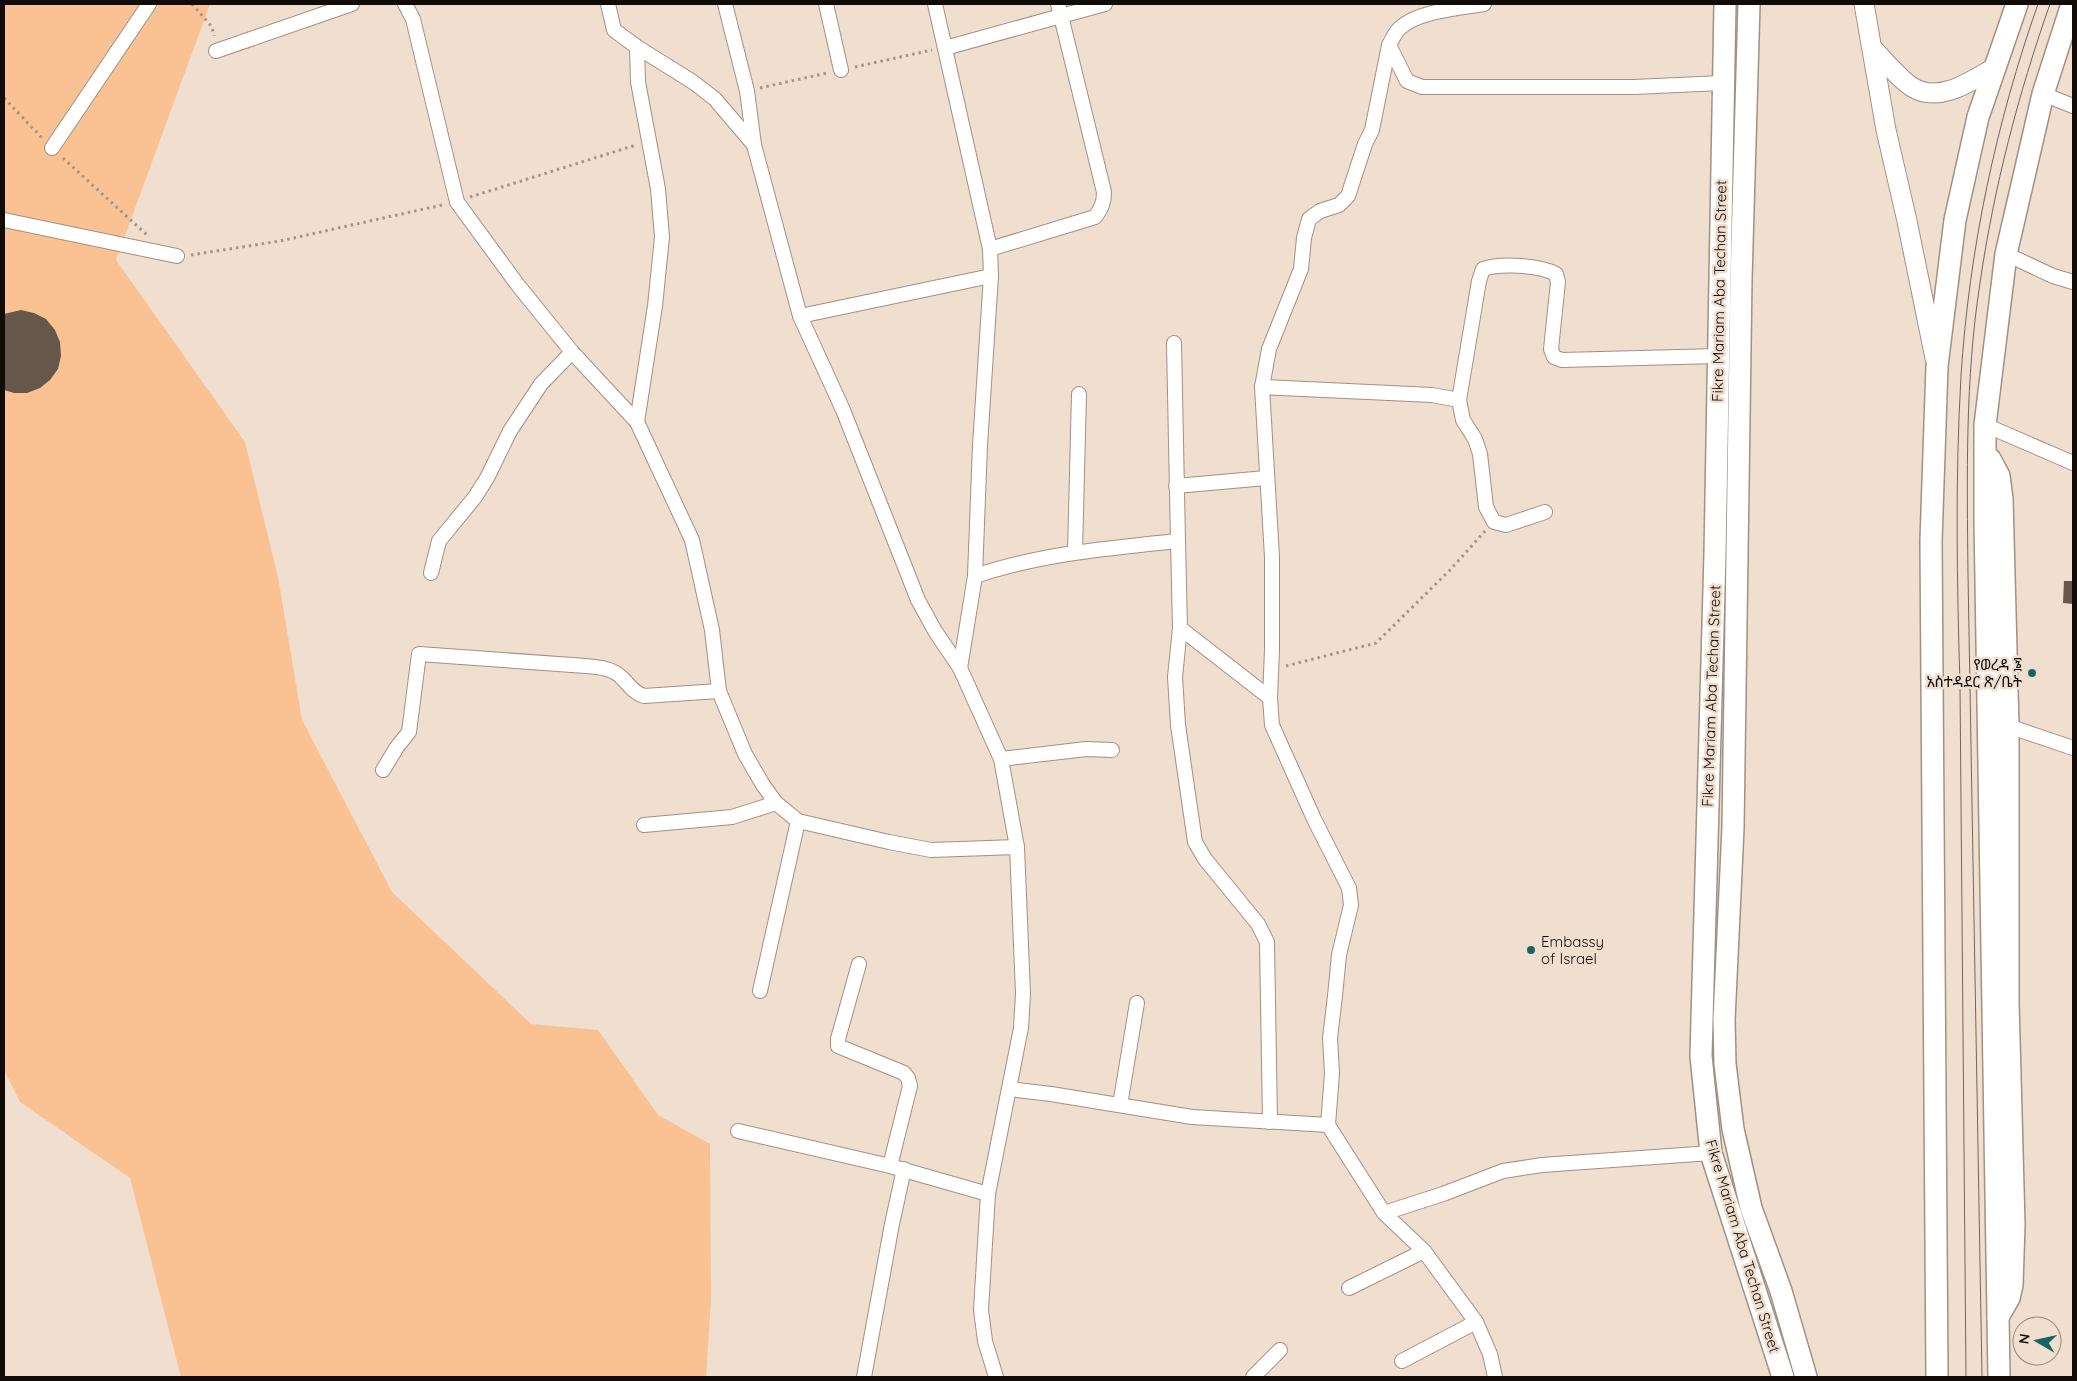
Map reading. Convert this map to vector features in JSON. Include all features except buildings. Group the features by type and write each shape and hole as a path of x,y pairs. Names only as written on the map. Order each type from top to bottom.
{"main road":[{"name":"Fikre Mariam Aba Techan Street","path":"1725,4 1710,731 1701,1056 1711,1153 1783,1377"},
{"name":"Fikre Mariam Aba Techan Street","path":"1748,4 1741,279 1734,828 1724,1020 1725,1064 1732,1123 1751,1208 1780,1291 1806,1377"},
{"path":"1864,4 1886,130 1937,366"},
{"path":"1937,1377 1931,551 1937,366 1955,220 1978,117 2017,4"},
{"path":"1999,1377 1996,1320 1985,424 2006,254 2043,94 2072,4"},
{"path":"1873,49 1912,87 1929,93 1960,87 1994,68"},
{"path":"1986,450 1999,476 2002,498 2008,726 2008,992 2014,1234 2012,1286 2009,1298 1996,1320"},
{"path":"1710,731 1735,731"},
{"path":"1707,1126 1732,1123"}],"street":[{"path":"52,148 149,4"},
{"path":"405,4 413,19 456,202 517,284 572,352 637,422 692,540 712,630 719,691 745,754 776,803 798,821 931,850 1018,847"},
{"path":"608,4 614,30 636,47 693,82 715,99 754,145"},
{"path":"725,4 747,91 754,145 800,316 843,410 918,600 935,631 960,668 1001,759 1018,847 1023,994 1020,1028 988,1194 981,1310 985,1341 996,1377"},
{"path":"826,4 841,70"},
{"path":"935,4 990,249 991,276 980,445 975,576 960,668"},
{"path":"945,48 1060,10 1104,4"},
{"path":"1484,4 1415,19 1399,28 1389,45 1372,130 1365,144 1348,196 1339,205 1320,212 1309,219 1300,269 1269,349 1262,387 1272,557 1270,698 1272,725 1314,819 1348,888 1351,905 1339,955 1334,996 1330,1038 1332,1073 1328,1125 1384,1213 1424,1251 1476,1322 1490,1354 1496,1377"},
{"path":"216,51 345,5"},
{"path":"990,249 1095,217 1104,202 1104,192 1060,10"},
{"path":"1389,45 1407,81 1422,88 1634,86 1722,83"},
{"path":"636,47 638,82 658,189 662,237 655,306 637,422"},
{"path":"2043,94 2073,106"},
{"path":"4,220 177,256"},
{"path":"2006,254 2053,276 2073,282"},
{"path":"1545,512 1506,525 1494,522 1486,507 1480,454 1475,439 1463,420 1459,400 1479,281 1483,269 1494,265 1548,269 1556,274 1558,282 1551,349 1554,357 1562,360 1718,356"},
{"path":"800,316 991,276"},
{"path":"1174,343 1180,628 1175,677 1178,725 1195,842 1205,859 1258,924 1267,942 1270,1122"},
{"path":"431,573 439,541 476,497 510,431 542,384 572,352"},
{"path":"1262,387 1432,395 1459,400"},
{"path":"1075,552 1079,394"},
{"path":"1985,424 2073,463"},
{"path":"1176,486 1266,478"},
{"path":"975,576 1000,567 1075,552 1178,541"},
{"path":"1180,628 1270,698"},
{"path":"383,770 409,732 419,654 608,669 619,674 635,693 644,696 719,691"},
{"path":"2008,726 2073,748"},
{"path":"1001,759 1086,749 1112,750"},
{"path":"644,825 732,817 776,803"},
{"path":"760,991 798,821"},
{"path":"859,964 838,1039 838,1046 904,1073 908,1078 910,1086 890,1166"},
{"path":"1120,1105 1137,1003"},
{"path":"1009,1089 1192,1117 1328,1125"},
{"path":"738,1131 904,1169 988,1194"},
{"path":"1384,1213 1443,1194 1503,1171 1542,1165 1711,1153"},
{"path":"864,1377 904,1169"},
{"path":"1349,1288 1424,1251"},
{"path":"1402,1361 1476,1322"},
{"path":"1253,1377 1280,1350"}],"path":[{"path":"192,4 212,27 216,51"},
{"path":"4,98 52,148 162,248 177,256 280,241 456,202 648,141"},
{"path":"1271,670 1344,653 1376,643 1450,570 1494,522"}],"shaded area":[{"path":"4,4 210,4 116,260 245,442 278,577 302,720 392,892 531,1024 598,1030 658,1115 710,1144 711,1299 706,1377 181,1377 130,1178 20,1102 4,1070"}],"tram line":[{"path":"1966,1377 1957,531 1961,376 1970,281 1987,187 2009,95 2038,4"},
{"path":"1982,1377 1968,574 1967,465 1969,392 1975,319 1992,212 2017,107 2050,4"}],"place":[{"name":"የወረዳ ፮ አስተዳደር ጽ/ቤት","path":"2032,673"},
{"name":"Embassy of Israel","path":"1531,950"}]}
